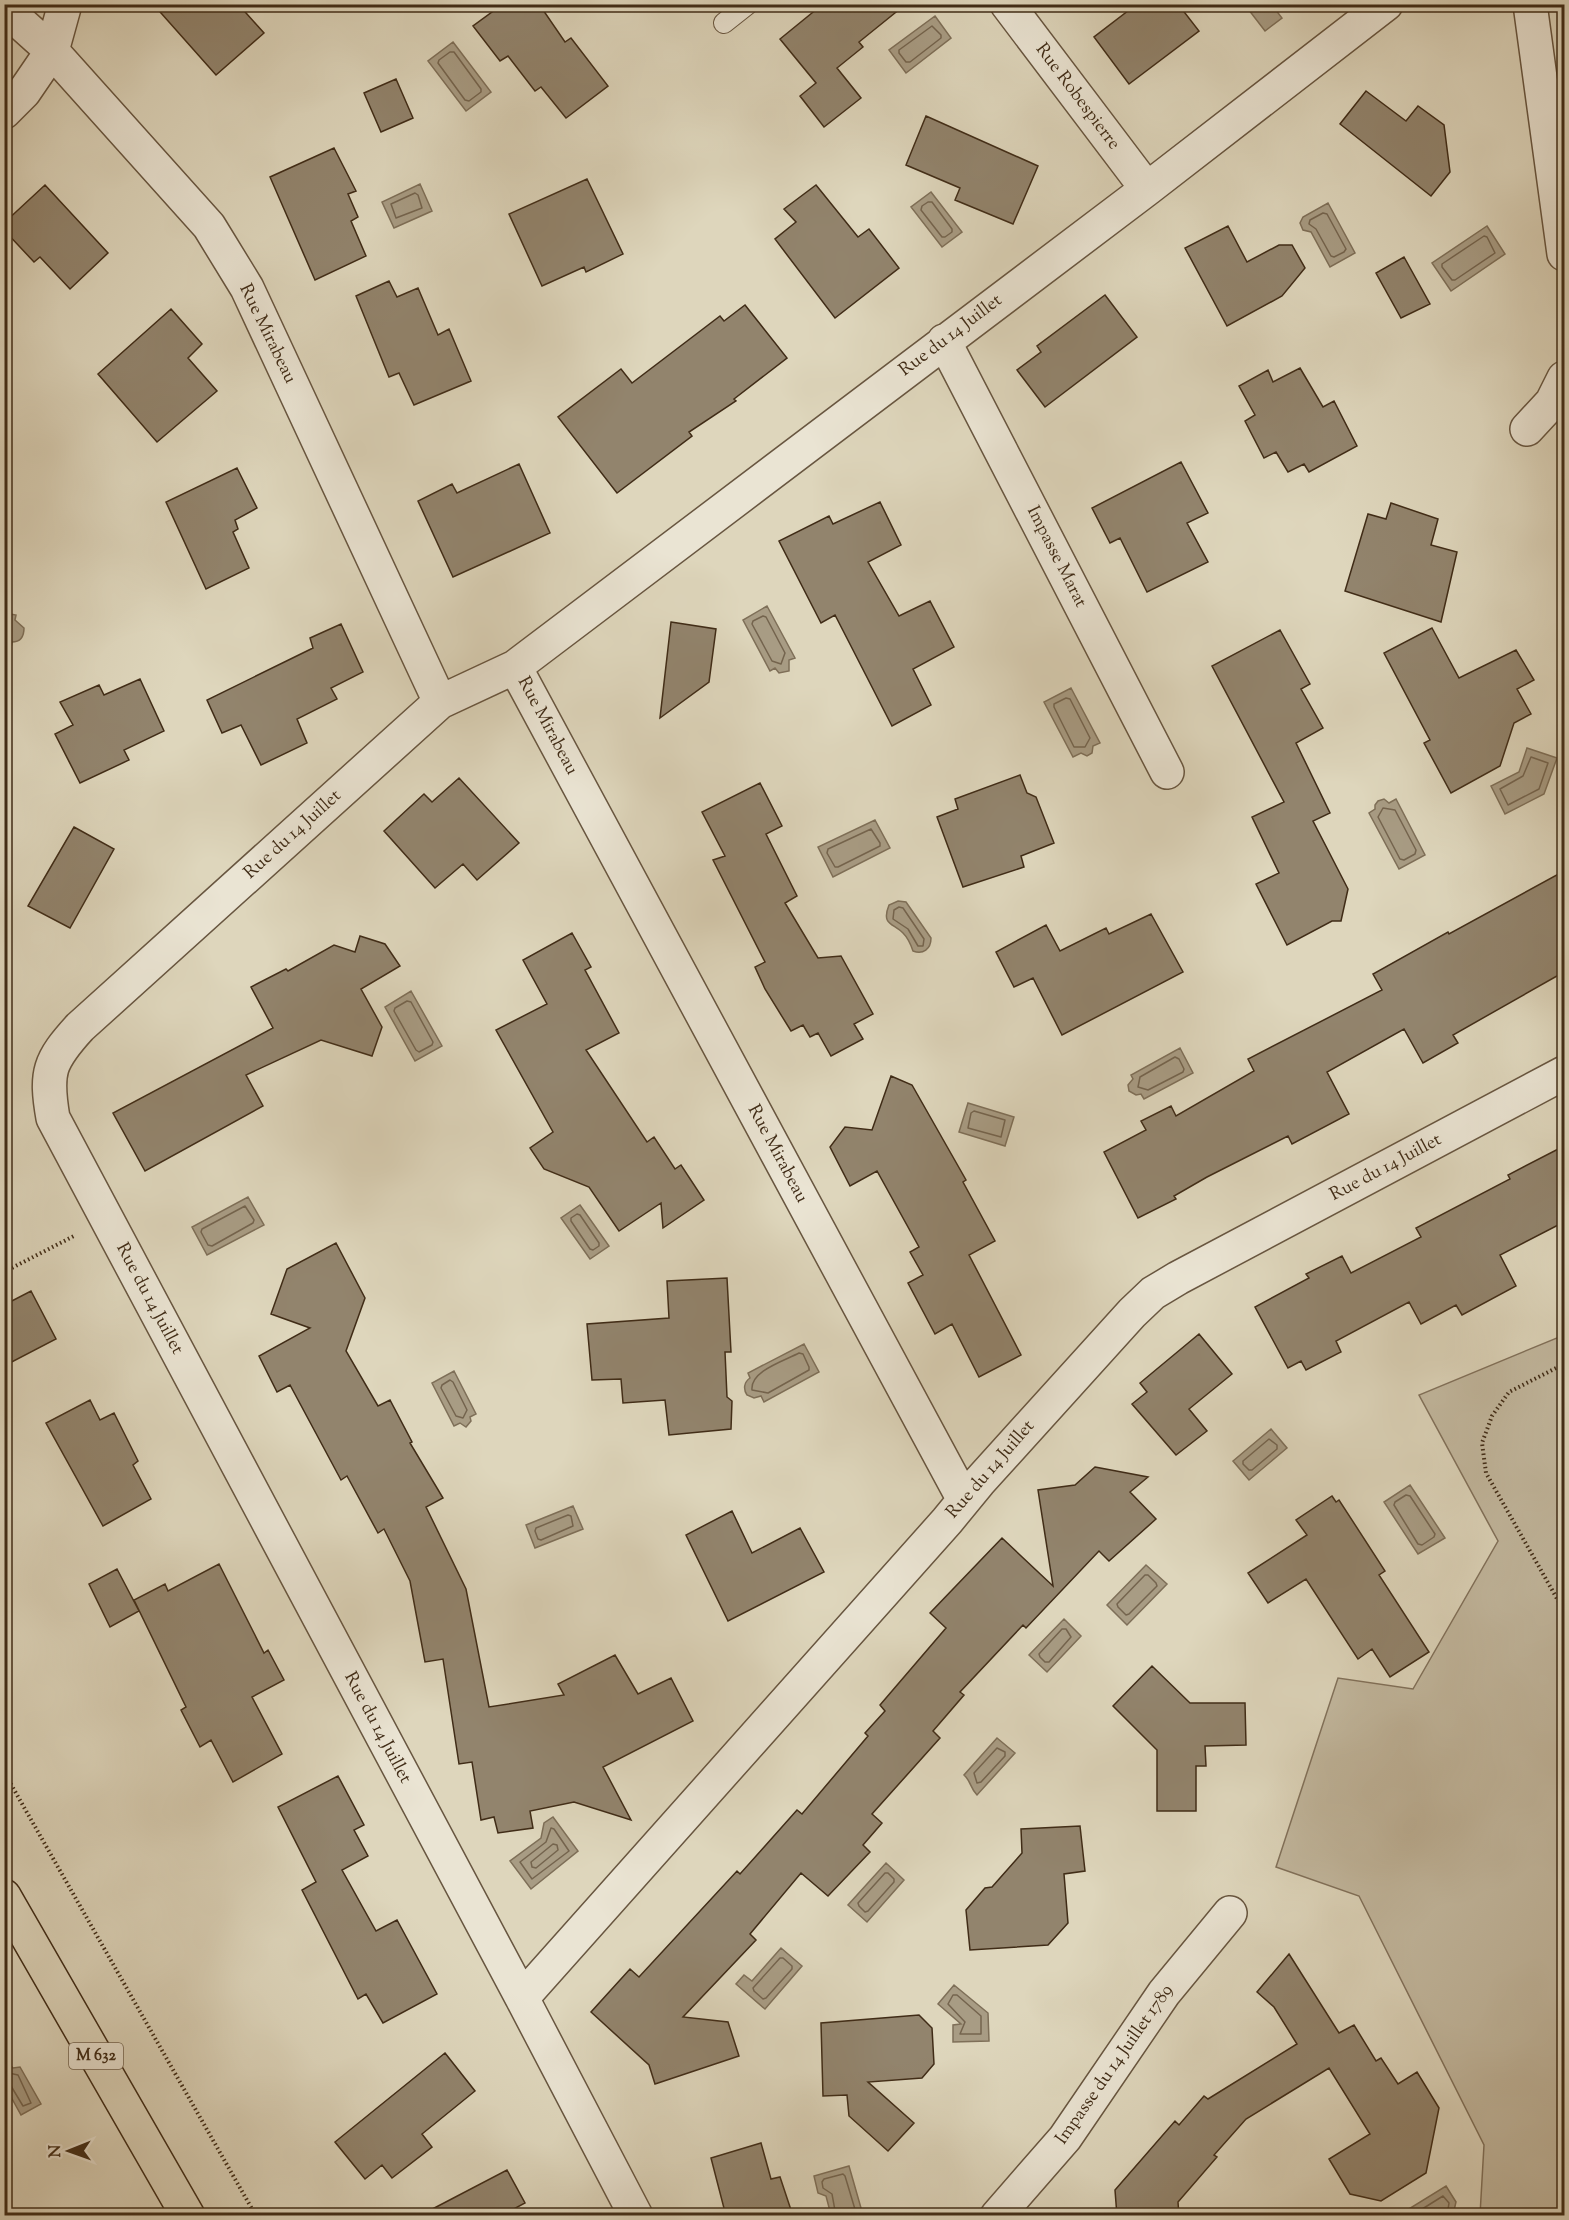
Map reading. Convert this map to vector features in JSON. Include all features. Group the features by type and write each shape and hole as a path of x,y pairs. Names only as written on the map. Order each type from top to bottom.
{"main road":[{"name":"M 632","path":"4,1896 188,2216"}],"street":[{"path":"4,112 24,92 52,51 65,4"},
{"name":"Rue Robespierre","path":"1006,4 1147,189"},
{"name":"Rue du 14 Juillet","path":"515,667 1147,189 1386,4"},
{"path":"1530,4 1564,254"},
{"name":"Rue Mirabeau","path":"4,8 52,51 209,226 247,288 440,702 515,667 964,1500"},
{"name":"Impasse Marat","path":"944,341 1167,772"},
{"path":"1527,429 1552,402 1564,378"},
{"name":"Rue du 14 Juillet","path":"440,702 80,1027 62,1047 50,1067 48,1091 53,1118 636,2216"},
{"name":"Rue du 14 Juillet","path":"522,1998 964,1500 1132,1313 1153,1293 1564,1073"},
{"name":"Impasse du 14 Juillet 1789","path":"997,2216 1065,2138 1164,1993 1230,1913"}],"lane":[{"path":"724,24 748,4"}],"path":[{"path":"4,1272 106,1218"},
{"path":"1564,1364 1509,1392 1492,1416 1482,1443 1485,1473 1564,1611"},
{"path":"4,1772 256,2216"}],"shaded area":[{"path":"1564,1335 1564,2215 1480,2215 1484,2145 1359,1896 1276,1867 1338,1678 1413,1689 1498,1541 1419,1395"}],"water":[{"path":"1245,5 1272,5 1282,18 1265,31"},
{"path":"935,16 951,38 906,73 889,50"},
{"path":"453,42 491,92 466,111 428,61"},
{"path":"420,184 432,211 394,228 382,202"},
{"path":"931,192 962,232 942,247 911,207"},
{"path":"1328,203 1355,253 1330,267 1311,232 1303,230 1300,223 1303,217"},
{"path":"1487,226 1505,254 1451,291 1432,263"},
{"path":"767,606 795,658 789,660 789,671 779,673 775,668 770,671 743,620"},
{"path":"5,613 16,615 15,620 24,628 21,638 12,642 6,676"},
{"path":"1071,688 1100,743 1093,746 1092,753 1087,756 1081,753 1073,757 1044,702"},
{"path":"1527,748 1557,758 1544,794 1505,814 1491,786 1519,772"},
{"path":"1384,799 1389,803 1396,799 1425,855 1399,869 1369,813 1375,809 1378,801"},
{"path":"875,820 890,848 833,877 818,847"},
{"path":"898,901 906,902 931,938 930,945 923,952 913,951 905,935 887,920 889,905"},
{"path":"411,991 442,1046 415,1061 385,1007"},
{"path":"1180,1048 1193,1073 1144,1099 1141,1094 1136,1095 1129,1091 1128,1085 1133,1079 1131,1075"},
{"path":"968,1103 1014,1117 1005,1146 959,1132"},
{"path":"248,1197 264,1225 207,1255 192,1227"},
{"path":"580,1205 609,1246 590,1259 561,1218"},
{"path":"804,1344 819,1372 764,1402 761,1396 754,1398 747,1395 745,1384 750,1378 748,1373"},
{"path":"454,1371 476,1414 470,1417 471,1421 466,1427 460,1423 454,1426 432,1383"},
{"path":"1271,1429 1287,1448 1249,1480 1233,1461"},
{"path":"1410,1485 1445,1538 1418,1554 1384,1502"},
{"path":"573,1506 583,1529 535,1548 526,1525"},
{"path":"1146,1565 1167,1584 1127,1625 1107,1605"},
{"path":"1064,1619 1081,1636 1047,1672 1029,1655"},
{"path":"997,1738 1015,1753 977,1795 964,1775"},
{"path":"553,1817 578,1851 531,1889 510,1861 541,1838 544,1823"},
{"path":"886,1863 904,1880 867,1922 848,1905"},
{"path":"781,1948 802,1966 765,2009 736,1984 744,1975 752,1981"},
{"path":"954,1985 988,2013 989,2041 953,2042 953,2025 961,2024 938,2004"},
{"path":"9,2064 13,2068 20,2067 41,2104 21,2115 5,2086 5,2067"},
{"path":"849,2166 863,2215 831,2215 826,2196 818,2193 814,2176"},
{"path":"1446,2186 1456,2202 1453,2215 1399,2215"}],"building":[{"path":"153,4 238,4 264,33 216,75"},
{"path":"503,4 539,4 565,42 571,38 608,86 566,118 541,87 535,91 508,56 500,61 473,26"},
{"path":"823,4 906,4 859,42 863,47 837,68 861,98 824,127 800,96 816,83 780,39"},
{"path":"1137,4 1178,4 1199,31 1129,84 1094,37"},
{"path":"396,79 413,118 381,132 364,93"},
{"path":"1366,91 1406,121 1418,106 1444,125 1450,172 1431,196 1340,124"},
{"path":"926,116 1038,166 1013,224 955,200 960,188 906,165"},
{"path":"334,148 356,191 348,194 358,217 351,221 366,256 315,280 270,177"},
{"path":"587,179 623,254 586,272 584,267 542,286 509,214"},
{"path":"45,185 108,253 70,289 40,257 34,262 4,230 4,223"},
{"path":"816,185 858,237 869,229 899,268 835,318 775,239 796,222 784,209"},
{"path":"1228,226 1247,262 1279,245 1292,245 1305,268 1282,296 1227,326 1185,248"},
{"path":"1404,257 1430,304 1401,318 1376,273"},
{"path":"389,281 397,297 418,288 438,335 449,329 471,381 414,405 399,373 389,377 356,296"},
{"path":"1105,295 1137,337 1045,407 1017,370 1041,352 1037,346"},
{"path":"745,305 787,358 734,399 736,401 689,432 692,436 617,493 558,417 621,369 632,383 720,316 724,321"},
{"path":"171,309 202,344 188,358 217,391 157,442 98,374"},
{"path":"1300,368 1323,407 1334,401 1357,446 1309,472 1304,464 1288,472 1276,452 1264,458 1245,421 1255,415 1239,386 1268,370 1273,382"},
{"path":"1181,462 1208,513 1187,523 1208,562 1147,592 1120,538 1110,543 1092,508"},
{"path":"519,464 550,533 453,577 418,501 452,484 457,493"},
{"path":"237,468 257,508 235,520 238,529 233,532 249,568 206,589 166,502"},
{"path":"880,502 901,545 868,562 899,616 930,601 954,647 913,669 931,705 892,726 835,615 821,623 779,541 829,516 833,524"},
{"path":"1391,503 1438,519 1431,545 1457,552 1441,622 1345,591 1368,514 1386,519"},
{"path":"671,622 716,629 709,682 660,718"},
{"path":"341,624 363,672 331,688 337,699 297,719 307,743 261,765 241,725 222,733 207,700 313,648 310,638"},
{"path":"1432,628 1459,678 1516,650 1534,680 1517,689 1531,714 1514,723 1500,766 1451,793 1424,743 1430,740 1384,653"},
{"path":"1280,630 1310,684 1301,689 1323,728 1296,743 1330,813 1313,821 1348,889 1341,921 1332,921 1287,945 1256,884 1279,873 1252,817 1284,802 1212,666"},
{"path":"140,679 164,731 124,750 129,760 80,783 55,734 73,725 60,702 99,685 104,695"},
{"path":"1020,775 1027,793 1036,797 1054,843 1021,856 1024,867 963,887 937,817 958,809 955,799"},
{"path":"459,778 519,843 477,880 463,864 435,888 384,831 424,794 432,802"},
{"path":"760,783 782,826 766,834 797,896 785,903 818,958 841,956 873,1014 854,1024 863,1039 831,1056 818,1033 810,1037 803,1025 791,1031 765,989 755,967 765,962 713,860 725,856 702,812"},
{"path":"74,827 114,849 70,928 28,906"},
{"path":"1564,871 1564,972 1453,1035 1458,1043 1423,1063 1404,1029 1327,1072 1349,1114 1292,1144 1288,1136 1207,1177 1174,1196 1176,1199 1138,1218 1104,1152 1146,1130 1141,1121 1171,1106 1176,1116 1254,1071 1248,1059 1382,990 1373,974"},
{"path":"1151,914 1183,972 1062,1035 1033,978 1014,987 996,952 1046,925 1060,951 1106,928 1109,934"},
{"path":"572,933 591,967 585,970 619,1033 586,1050 647,1142 654,1137 675,1169 681,1165 704,1200 663,1228 661,1203 619,1231 589,1187 544,1169 530,1148 553,1132 496,1030 547,1004 523,960"},
{"path":"360,936 385,944 400,966 361,989 382,1027 372,1056 321,1040 246,1075 263,1106 145,1171 113,1113 273,1028 251,987 286,969 288,971 334,945 355,952"},
{"path":"891,1076 912,1085 966,1180 963,1182 995,1241 969,1255 1021,1355 979,1377 952,1324 935,1334 908,1283 923,1275 910,1252 919,1247 877,1171 850,1186 830,1147 845,1127 872,1130"},
{"path":"1564,1146 1564,1222 1500,1255 1516,1286 1462,1315 1456,1305 1421,1324 1409,1302 1336,1341 1341,1352 1306,1370 1301,1361 1288,1368 1255,1307 1309,1278 1306,1274 1342,1256 1351,1273 1421,1237 1416,1228 1510,1179 1508,1175"},
{"path":"336,1243 365,1298 346,1351 378,1406 390,1400 412,1442 410,1443 443,1498 426,1507 466,1589 489,1707 564,1695 558,1684 615,1655 638,1694 671,1678 693,1721 603,1767 631,1820 574,1802 530,1811 533,1828 498,1833 494,1817 481,1820 472,1762 459,1764 443,1659 425,1662 410,1581 384,1529 378,1533 347,1476 341,1480 290,1385 277,1392 259,1356 310,1328 271,1314 287,1269"},
{"path":"727,1278 731,1352 725,1352 727,1397 732,1401 731,1429 669,1435 665,1400 623,1403 621,1379 592,1380 587,1324 669,1318 667,1281"},
{"path":"31,1291 56,1339 4,1366 4,1305"},
{"path":"1199,1334 1232,1374 1189,1409 1207,1431 1176,1455 1132,1404 1147,1392 1140,1383"},
{"path":"90,1400 100,1420 114,1413 138,1461 133,1465 151,1499 103,1526 46,1423"},
{"path":"1095,1467 1148,1477 1130,1492 1156,1519 1109,1561 1099,1551 1026,1628 1023,1625 960,1692 964,1695 933,1731 940,1738 872,1814 882,1823 863,1845 870,1852 828,1896 801,1873 750,1934 756,1940 683,2017 728,2022 739,2056 655,2084 649,2065 591,2012 630,1969 639,1977 737,1871 740,1874 797,1810 802,1814 868,1736 865,1733 885,1711 880,1705 946,1628 930,1613 1002,1538 1053,1586 1038,1490 1075,1485"},
{"path":"1332,1496 1336,1502 1339,1500 1385,1571 1379,1575 1429,1652 1390,1677 1372,1649 1358,1659 1306,1579 1268,1603 1248,1573 1307,1535 1296,1520"},
{"path":"732,1511 752,1553 800,1528 824,1572 728,1621 686,1535"},
{"path":"219,1564 264,1653 268,1650 284,1680 252,1697 282,1754 233,1782 211,1740 200,1747 181,1710 186,1707 134,1600 165,1584 168,1591"},
{"path":"117,1569 139,1611 110,1627 89,1584"},
{"path":"1152,1666 1190,1703 1245,1703 1246,1745 1205,1746 1206,1766 1196,1766 1196,1811 1157,1811 1157,1750 1113,1706"},
{"path":"338,1776 364,1825 354,1830 368,1856 342,1870 376,1931 397,1920 437,1994 383,2023 366,1994 358,1999 302,1890 316,1882 278,1807"},
{"path":"1080,1826 1085,1871 1064,1874 1068,1923 1048,1945 970,1950 966,1910 985,1888 992,1887 1022,1853 1021,1829"},
{"path":"1289,1954 1339,2033 1354,2025 1376,2061 1381,2058 1398,2084 1417,2072 1439,2108 1426,2173 1381,2201 1350,2194 1329,2159 1370,2134 1329,2068 1246,2119 1214,2155 1217,2157 1178,2202 1179,2216 1117,2216 1115,2190 1175,2121 1179,2125 1204,2096 1208,2099 1297,2044 1274,2007 1257,1992"},
{"path":"919,2015 932,2028 934,2064 922,2078 868,2082 914,2123 888,2151 849,2116 847,2095 823,2096 821,2023"},
{"path":"445,2053 475,2091 422,2134 432,2147 392,2178 382,2165 365,2179 335,2142"},
{"path":"761,2143 771,2179 780,2177 793,2216 726,2216 711,2158"},
{"path":"507,2170 525,2203 501,2216 419,2216"}]}
